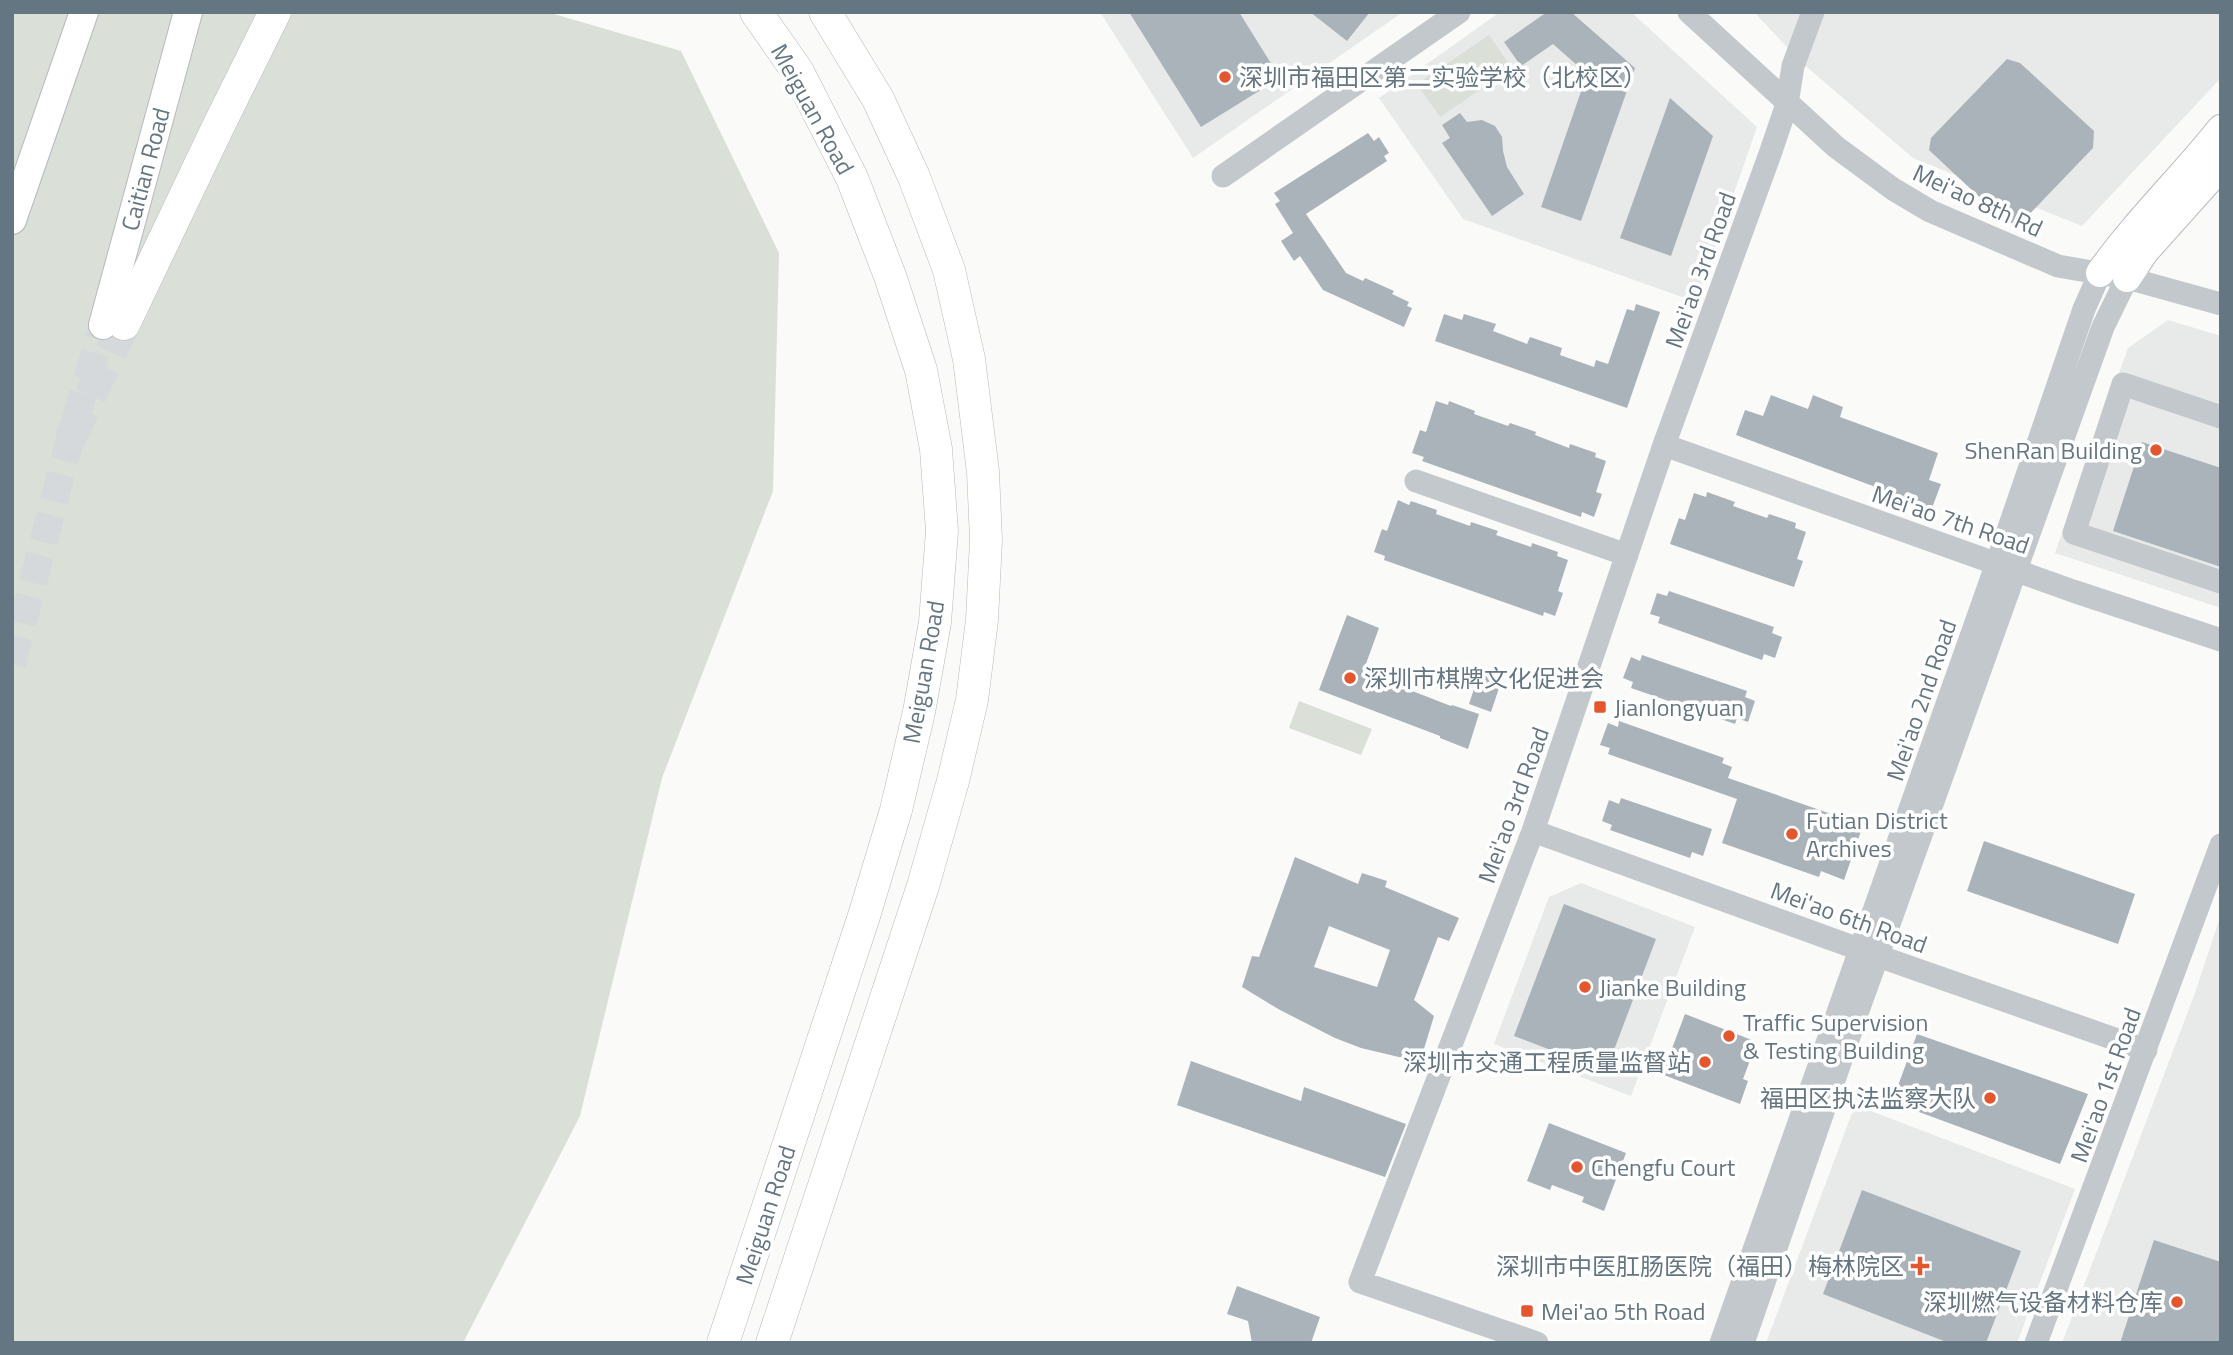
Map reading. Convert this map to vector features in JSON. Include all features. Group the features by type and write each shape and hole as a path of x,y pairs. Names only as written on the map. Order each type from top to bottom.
{"highway":[{"path":"113,325 275,12"},
{"name":"Meiguan Road","path":"723,1343 864,916 896,810 919,712 935,622 942,531 936,449 920,370 891,276 852,178 804,84 755,12"},
{"name":"Meiguan Road","path":"772,1343 923,886 953,781 972,700 982,620 986,540 983,472 969,359 949,270 914,177 878,99 825,12"}],"main road":[{"path":"12,220 84,12"},
{"name":"Caitian Road","path":"113,325 188,12"},
{"path":"2114,276 2122,242 2190,169 2221,129"},
{"path":"2114,276 2144,252 2221,166"}],"street":[{"path":"1223,176 1459,12"},
{"name":"Mei'ao 8th Rd","path":"1689,12 1836,147 1893,189 1930,211 2051,263 2114,276 2221,304"},
{"name":"Mei'ao 3rd Road","path":"1537,1343 1360,1282 1534,831 1664,445 1787,104 1793,66 1813,12"},
{"name":"Mei'ao 2nd Road","path":"1721,1343 1869,953 2007,567 2104,327 2114,276"},
{"path":"2221,417 2123,384 2074,533 2221,582"},
{"name":"Mei'ao 7th Road","path":"1664,445 2221,640"},
{"path":"1416,481 1627,555"},
{"name":"Mei'ao 6th Road","path":"1534,831 1869,953 2146,1049"},
{"name":"Mei'ao 1st Road","path":"2036,1343 2221,845"},
{"name":"Mei'ao 2nd Road","path":"1743,1343 1869,953"}],"shaded area":[{"path":"12,12 547,12 681,51 779,253 773,491 662,778 580,1116 463,1343 12,1343"},
{"name":"深圳市福田区第二实验学校（北校区）","path":"1100,12 1403,12 1193,158"},
{"path":"1500,12 1631,12 1757,127 1696,302 1463,219 1379,98"},
{"path":"1754,12 2221,12 2221,78 2082,226 1913,158 1801,62"},
{"path":"1489,35 1512,68 1440,117 1417,84"},
{"name":"ShenRan Building","path":"2168,320 2221,336 2221,608 2055,553 2128,348"},
{"path":"1299,701 1372,729 1361,755 1289,728"},
{"name":"Jianke Building","path":"1581,883 1695,927 1631,1096 1494,1044 1549,897"},
{"path":"2221,914 2221,1343 2062,1343 2195,993"},
{"name":"深圳市中医肛肠医院（福田）梅林院区","path":"1855,1105 2075,1189 2017,1343 1766,1343"}],"building":[{"path":"1129,12 1239,12 1280,78 1201,127"},
{"path":"1310,12 1370,12 1347,41"},
{"path":"1547,12 1571,12 1635,68 1581,221 1541,207 1587,74 1553,44 1521,66 1504,42"},
{"path":"2007,59 2020,63 2094,131 2093,148 2020,224 2006,222 1929,150 1931,138"},
{"path":"1670,98 1713,136 1671,256 1620,238"},
{"path":"1460,113 1467,122 1482,120 1495,126 1502,137 1507,167 1524,194 1492,216 1442,143 1450,138 1442,125"},
{"path":"1368,133 1374,141 1379,137 1389,153 1384,156 1387,161 1306,214 1346,273 1394,291 1392,294 1409,302 1407,306 1412,308 1404,327 1323,290 1300,256 1294,261 1281,241 1293,233 1275,204 1280,201 1274,193"},
{"path":"1636,304 1660,312 1627,408 1435,341 1444,314 1462,320 1464,314 1496,324 1493,331 1527,344 1530,337 1562,348 1560,355 1594,367 1596,360 1608,364 1627,309 1634,311"},
{"path":"1771,395 1808,409 1813,395 1843,407 1840,417 1938,453 1929,480 1941,484 1932,508 1736,435 1745,410 1763,416"},
{"path":"1436,401 1448,405 1449,401 1475,411 1474,414 1536,432 1535,435 1569,448 1570,444 1596,453 1595,457 1606,461 1596,492 1602,494 1594,517 1582,512 1581,517 1422,461 1424,457 1412,453 1420,430 1426,432"},
{"name":"ShenRan Building","path":"2142,442 2221,468 2221,567 2113,531"},
{"path":"1707,492 1735,502 1733,506 1767,518 1769,514 1796,523 1795,528 1806,532 1797,559 1803,561 1794,587 1670,544 1679,518 1685,520 1694,493 1706,497"},
{"path":"1398,500 1409,505 1411,501 1437,510 1436,514 1470,526 1471,522 1498,531 1496,535 1531,547 1532,543 1558,552 1557,556 1568,560 1558,591 1563,593 1555,616 1544,612 1543,616 1384,560 1385,556 1374,552 1382,529 1387,531"},
{"path":"1669,591 1774,627 1772,633 1782,637 1775,658 1764,654 1762,660 1658,623 1660,617 1650,614 1657,593 1667,596"},
{"name":"深圳市棋牌文化促进会","path":"1347,615 1379,628 1363,672 1479,714 1468,749 1319,690"},
{"path":"1642,655 1747,691 1745,697 1755,701 1748,722 1737,718 1735,724 1631,688 1633,682 1623,678 1631,657 1640,661"},
{"path":"1481,668 1504,673 1491,712 1469,704"},
{"name":"Futian District Archives","path":"1619,721 1724,758 1722,763 1732,767 1728,778 1840,817 1838,822 1861,831 1844,880 1821,871 1819,877 1722,843 1737,799 1608,754 1610,748 1600,745 1608,723 1618,727"},
{"path":"1621,798 1712,829 1703,856 1692,852 1690,858 1610,830 1612,825 1602,821 1609,800 1619,804"},
{"path":"1984,841 2135,894 2118,944 1967,891"},
{"path":"1295,857 1358,884 1362,873 1387,881 1385,887 1459,918 1449,941 1438,937 1414,1000 1434,1016 1420,1062 1361,1048 1335,1038 1242,987 1252,956 1259,957","holes":["1329,926 1390,950 1377,987 1314,967"]},
{"name":"Jianke Building","path":"1564,904 1656,939 1606,1071 1514,1036"},
{"name":"深圳市交通工程质量监督站","path":"1685,1014 1757,1042 1743,1079 1748,1081 1740,1104 1656,1072 1665,1049 1671,1051"},
{"name":"福田区执法监察大队","path":"1917,1034 2088,1094 2060,1164 1892,1102"},
{"path":"1191,1061 1301,1101 1304,1087 1406,1124 1385,1177 1177,1105"},
{"name":"Chengfu Court","path":"1549,1123 1626,1153 1604,1211 1582,1202 1584,1197 1552,1185 1550,1190 1527,1181"},
{"path":"1862,1190 2021,1251 1986,1343 1949,1343 1823,1294"},
{"name":"深圳燃气设备材料仓库","path":"2154,1240 2221,1262 2221,1343 2120,1343"},
{"path":"1237,1286 1320,1317 1311,1343 1252,1343 1248,1321 1227,1314"}],"tunnel":[{"path":"70,439 124,324"},
{"path":"12,664 70,439 103,325"}],"place":[{"name":"深圳市福田区第二实验学校（北校区）","path":"1225,77"},
{"name":"ShenRan Building","path":"2156,450"},
{"name":"深圳市棋牌文化促进会","path":"1350,678"},
{"name":"Jianlongyuan","path":"1600,707"},
{"name":"Futian District Archives","path":"1792,834"},
{"name":"Jianke Building","path":"1585,987"},
{"name":"Traffic Supervision & Testing Building","path":"1729,1036"},
{"name":"深圳市交通工程质量监督站","path":"1705,1062"},
{"name":"福田区执法监察大队","path":"1990,1098"},
{"name":"Chengfu Court","path":"1577,1167"},
{"name":"深圳市中医肛肠医院（福田）梅林院区","path":"1920,1266"},
{"name":"深圳燃气设备材料仓库","path":"2177,1302"},
{"name":"Mei'ao 5th Road","path":"1527,1311"}]}
